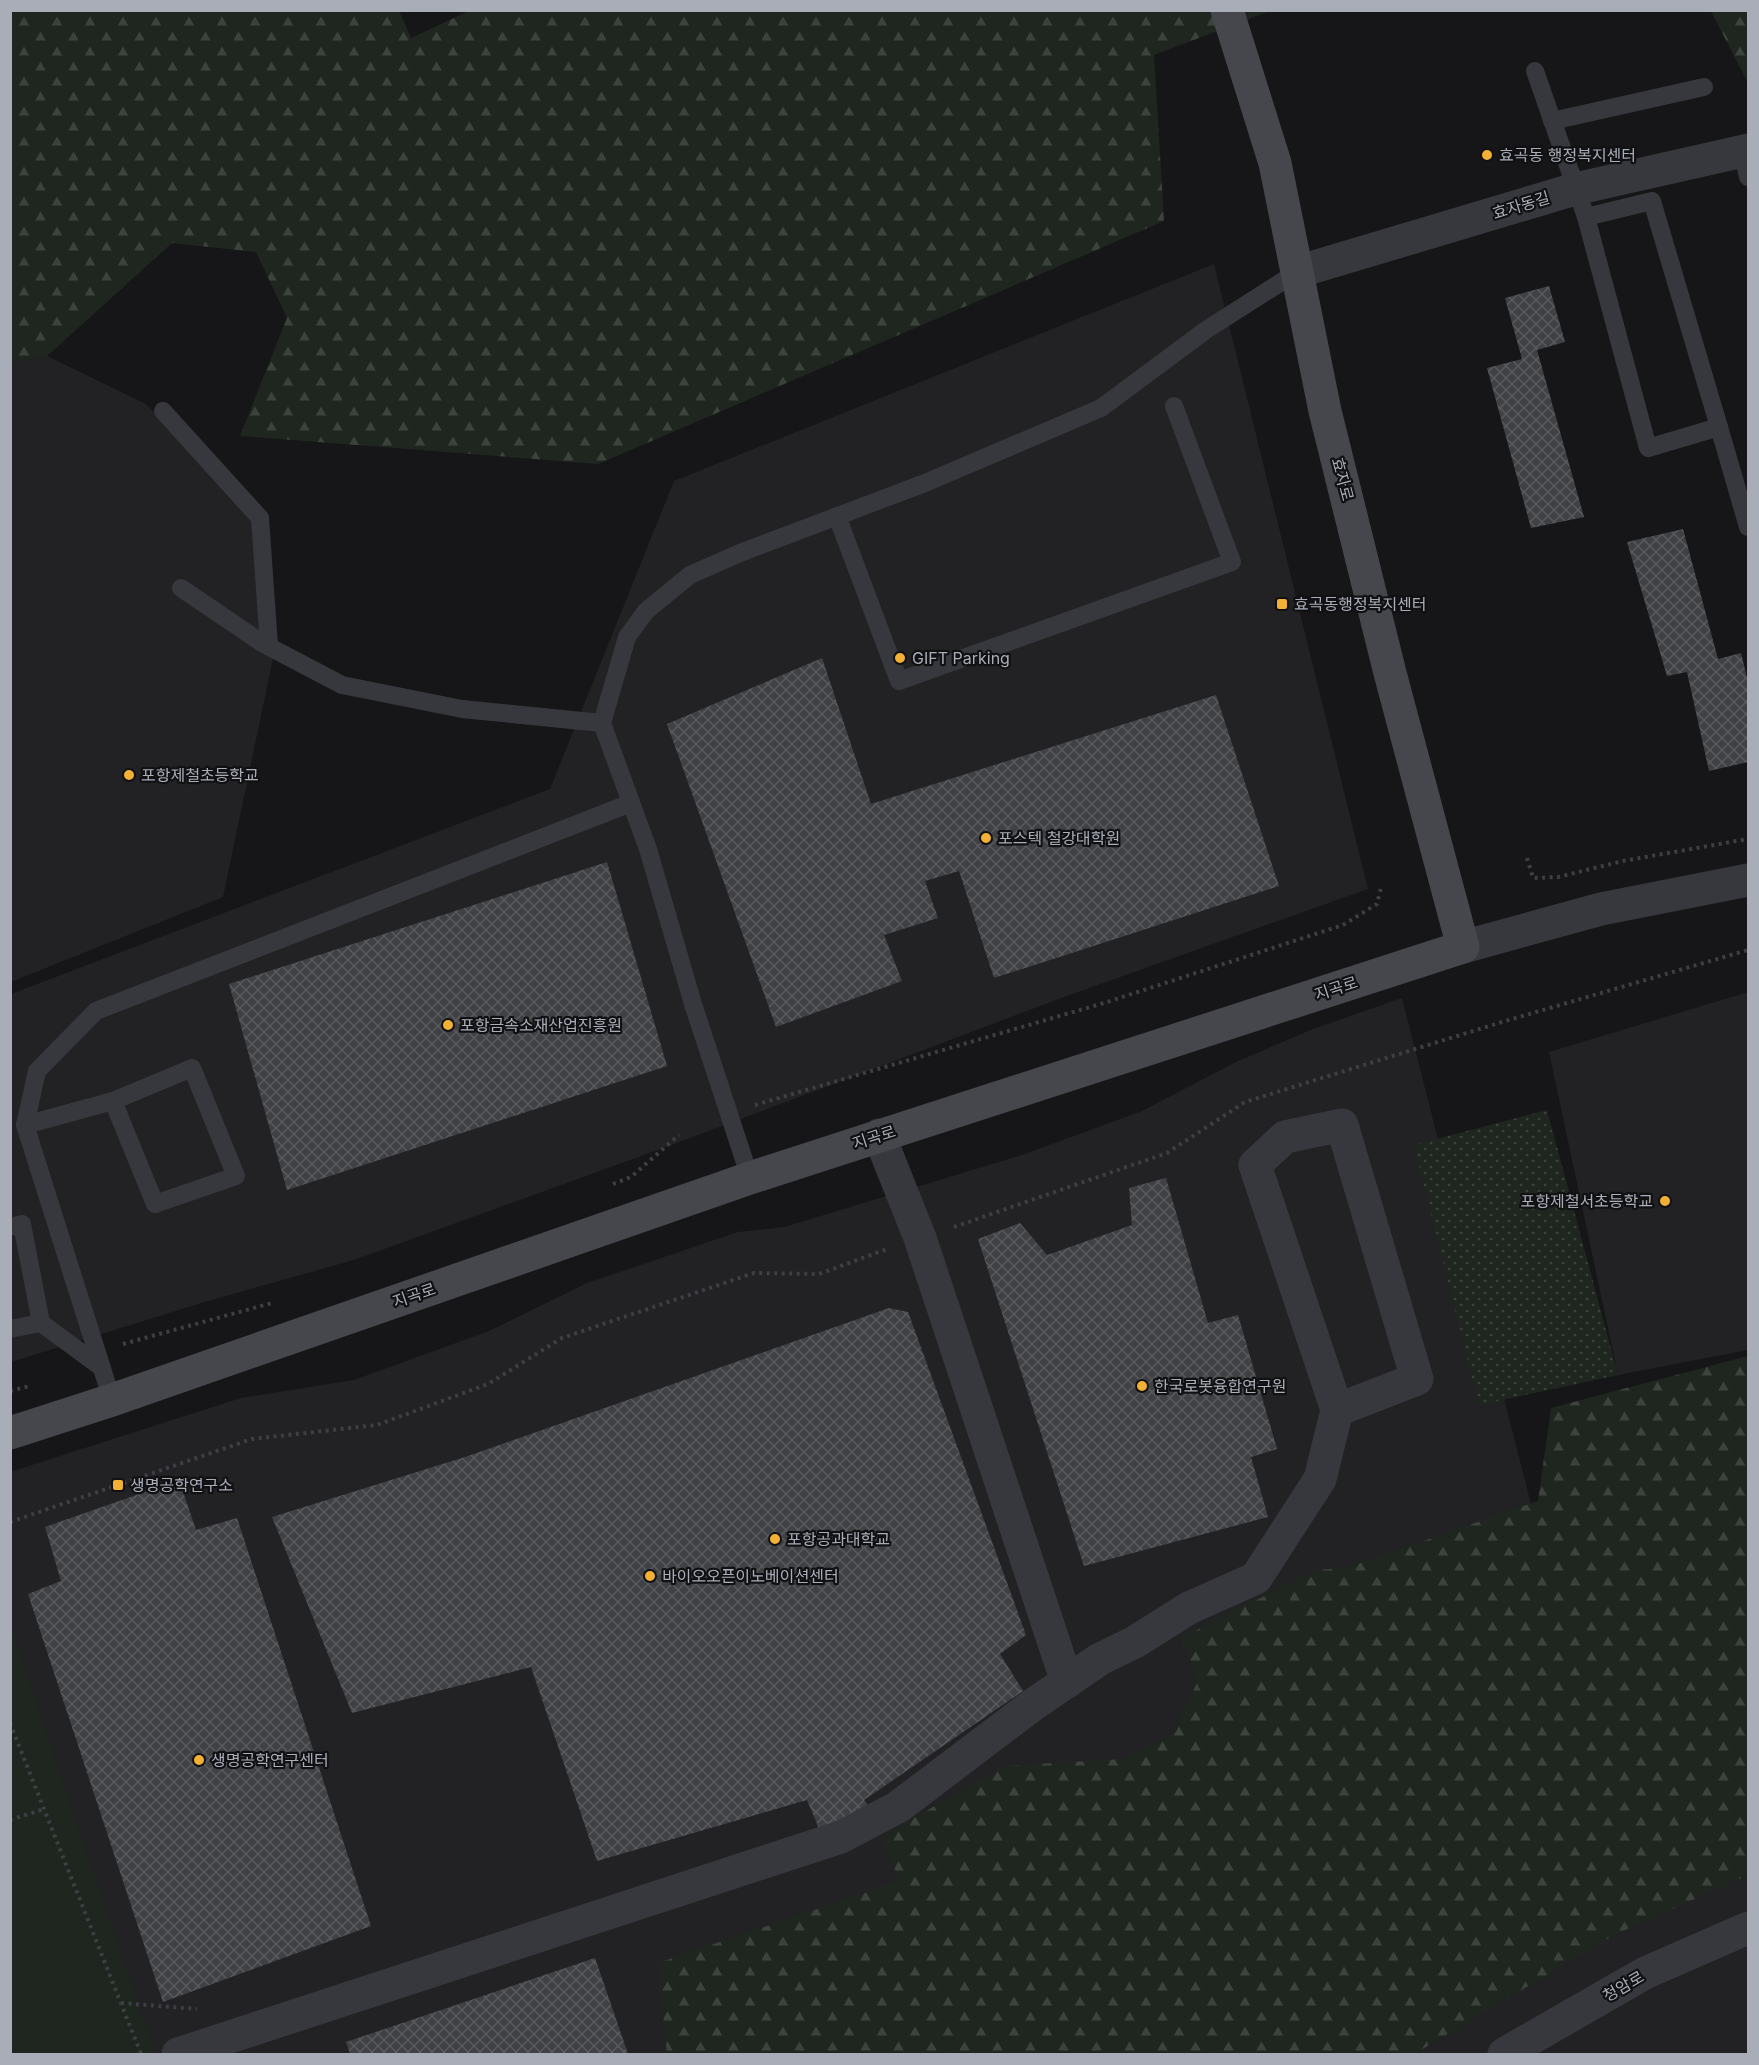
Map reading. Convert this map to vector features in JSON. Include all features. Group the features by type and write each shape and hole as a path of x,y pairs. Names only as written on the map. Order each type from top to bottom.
{"street":[{"name":"효자로","path":"1227,10 1275,163 1325,411 1390,673 1463,947"},
{"name":"효자동길","path":"1297,272 1580,203 1746,159"},
{"name":"지곡로","path":"10,1432 112,1400 750,1178 1463,947 1601,909 1749,880"},
{"path":"178,2055 841,1837 898,1807 1100,1659 1135,1642 1189,1608 1256,1578 1320,1479 1337,1410 1255,1165 1285,1137 1342,1125 1417,1379 1337,1410"},
{"path":"879,1135 920,1238 1067,1682"},
{"name":"청암로","path":"1504,2055 1645,1973 1749,1929"}],"lane":[{"path":"1535,71 1580,203 1648,448 1719,427"},
{"path":"1552,121 1704,87"},
{"path":"1580,203 1652,201 1749,527"},
{"path":"750,1178 631,803 602,723 627,637 646,611 690,575 740,553 926,483 1101,408 1206,330 1297,272"},
{"path":"837,516 899,681 1232,562 1174,406"},
{"path":"163,411 260,518 269,646"},
{"path":"181,588 269,646 342,685 462,709 602,723"},
{"path":"112,1400 25,1125 37,1071 96,1011 631,803"},
{"path":"25,1125 113,1101 192,1068 236,1176 155,1204 113,1101"},
{"path":"10,1227 22,1224 41,1323 101,1367"},
{"path":"10,1329 41,1323"}],"path":[{"path":"1527,858 1533,878 1558,877 1623,861 1749,839"},
{"path":"745,1107 1104,1003 1343,925 1377,904 1381,888"},
{"path":"609,1186 631,1177 679,1135"},
{"path":"10,1522 252,1439 377,1425 488,1384 562,1338 754,1273 819,1274 896,1246"},
{"path":"113,1347 278,1302"},
{"path":"10,1723 141,2055"},
{"path":"10,1820 44,1809"}],"shaded area":[{"path":"1214,264 1368,889 1064,997 677,1143 354,1260 208,1301 11,1362 11,994 550,789 674,481"},
{"name":"포항제철초등학교","path":"47,356 146,404 257,524 274,654 223,897 11,982 11,363"},
{"name":"포항제철서초등학교","path":"1748,992 1748,1350 1618,1375 1549,1052"},
{"name":"포항공과대학교","path":"1402,998 1560,1618 1748,1606 1748,2054 11,2054 10,1472 241,1398 354,1380 489,1331 587,1283 738,1232 784,1227 1022,1155 1142,1111 1238,1061 1313,1029"}],"green space":[{"path":"471,10 1270,11 1154,55 1164,221 598,464 240,436 287,318 256,252 172,243 47,356 11,363 11,11 399,11 411,38"},
{"path":"1711,11 1748,11 1748,83"},
{"path":"1547,1110 1618,1375 1479,1405 1414,1145"},
{"path":"1748,1356 1748,1875 1614,1935 1414,2054 667,2054 658,1963 900,1881 881,1837 1004,1766 1122,1759 1171,1736 1198,1681 1181,1638 1316,1570 1346,1568 1538,1501 1551,1408"},
{"path":"11,1628 155,2054 11,2054"}],"building":[{"path":"1549,286 1565,342 1537,350 1584,517 1531,528 1487,368 1522,359 1505,298"},
{"path":"1683,529 1718,659 1741,653 1748,682 1748,762 1709,771 1687,672 1667,676 1627,542"},
{"name":"포스텍 철강대학원","path":"822,658 871,804 1216,695 1279,886 994,978 959,871 925,881 938,918 884,935 902,981 776,1027 667,724"},
{"name":"포항금속소재산업진흥원","path":"607,862 667,1066 287,1190 229,984"},
{"name":"한국로봇융합연구원","path":"1166,1178 1208,1323 1238,1315 1277,1449 1251,1457 1268,1517 1084,1566 978,1239 1020,1223 1047,1255 1132,1225 1129,1188"},
{"name":"바이오오픈이노베이션센터","path":"889,1308 908,1312 1026,1635 1000,1654 1023,1691 864,1800 872,1811 820,1831 807,1800 597,1861 531,1667 352,1713 272,1517 465,1457"},
{"name":"생명공학연구센터","path":"179,1480 196,1530 237,1518 371,1926 163,2002 28,1594 61,1581 45,1527"},
{"path":"595,1958 628,2054 350,2054 346,2042"}],"place":[{"name":"효곡동 행정복지센터","path":"1487,155"},
{"name":"효곡동행정복지센터","path":"1282,604"},
{"name":"GIFT Parking","path":"900,658"},
{"name":"포항제철초등학교","path":"129,775"},
{"name":"포스텍 철강대학원","path":"986,838"},
{"name":"포항금속소재산업진흥원","path":"448,1025"},
{"name":"포항제철서초등학교","path":"1665,1201"},
{"name":"한국로봇융합연구원","path":"1142,1386"},
{"name":"생명공학연구소","path":"118,1485"},
{"name":"포항공과대학교","path":"775,1539"},
{"name":"바이오오픈이노베이션센터","path":"650,1576"},
{"name":"생명공학연구센터","path":"199,1760"}]}
